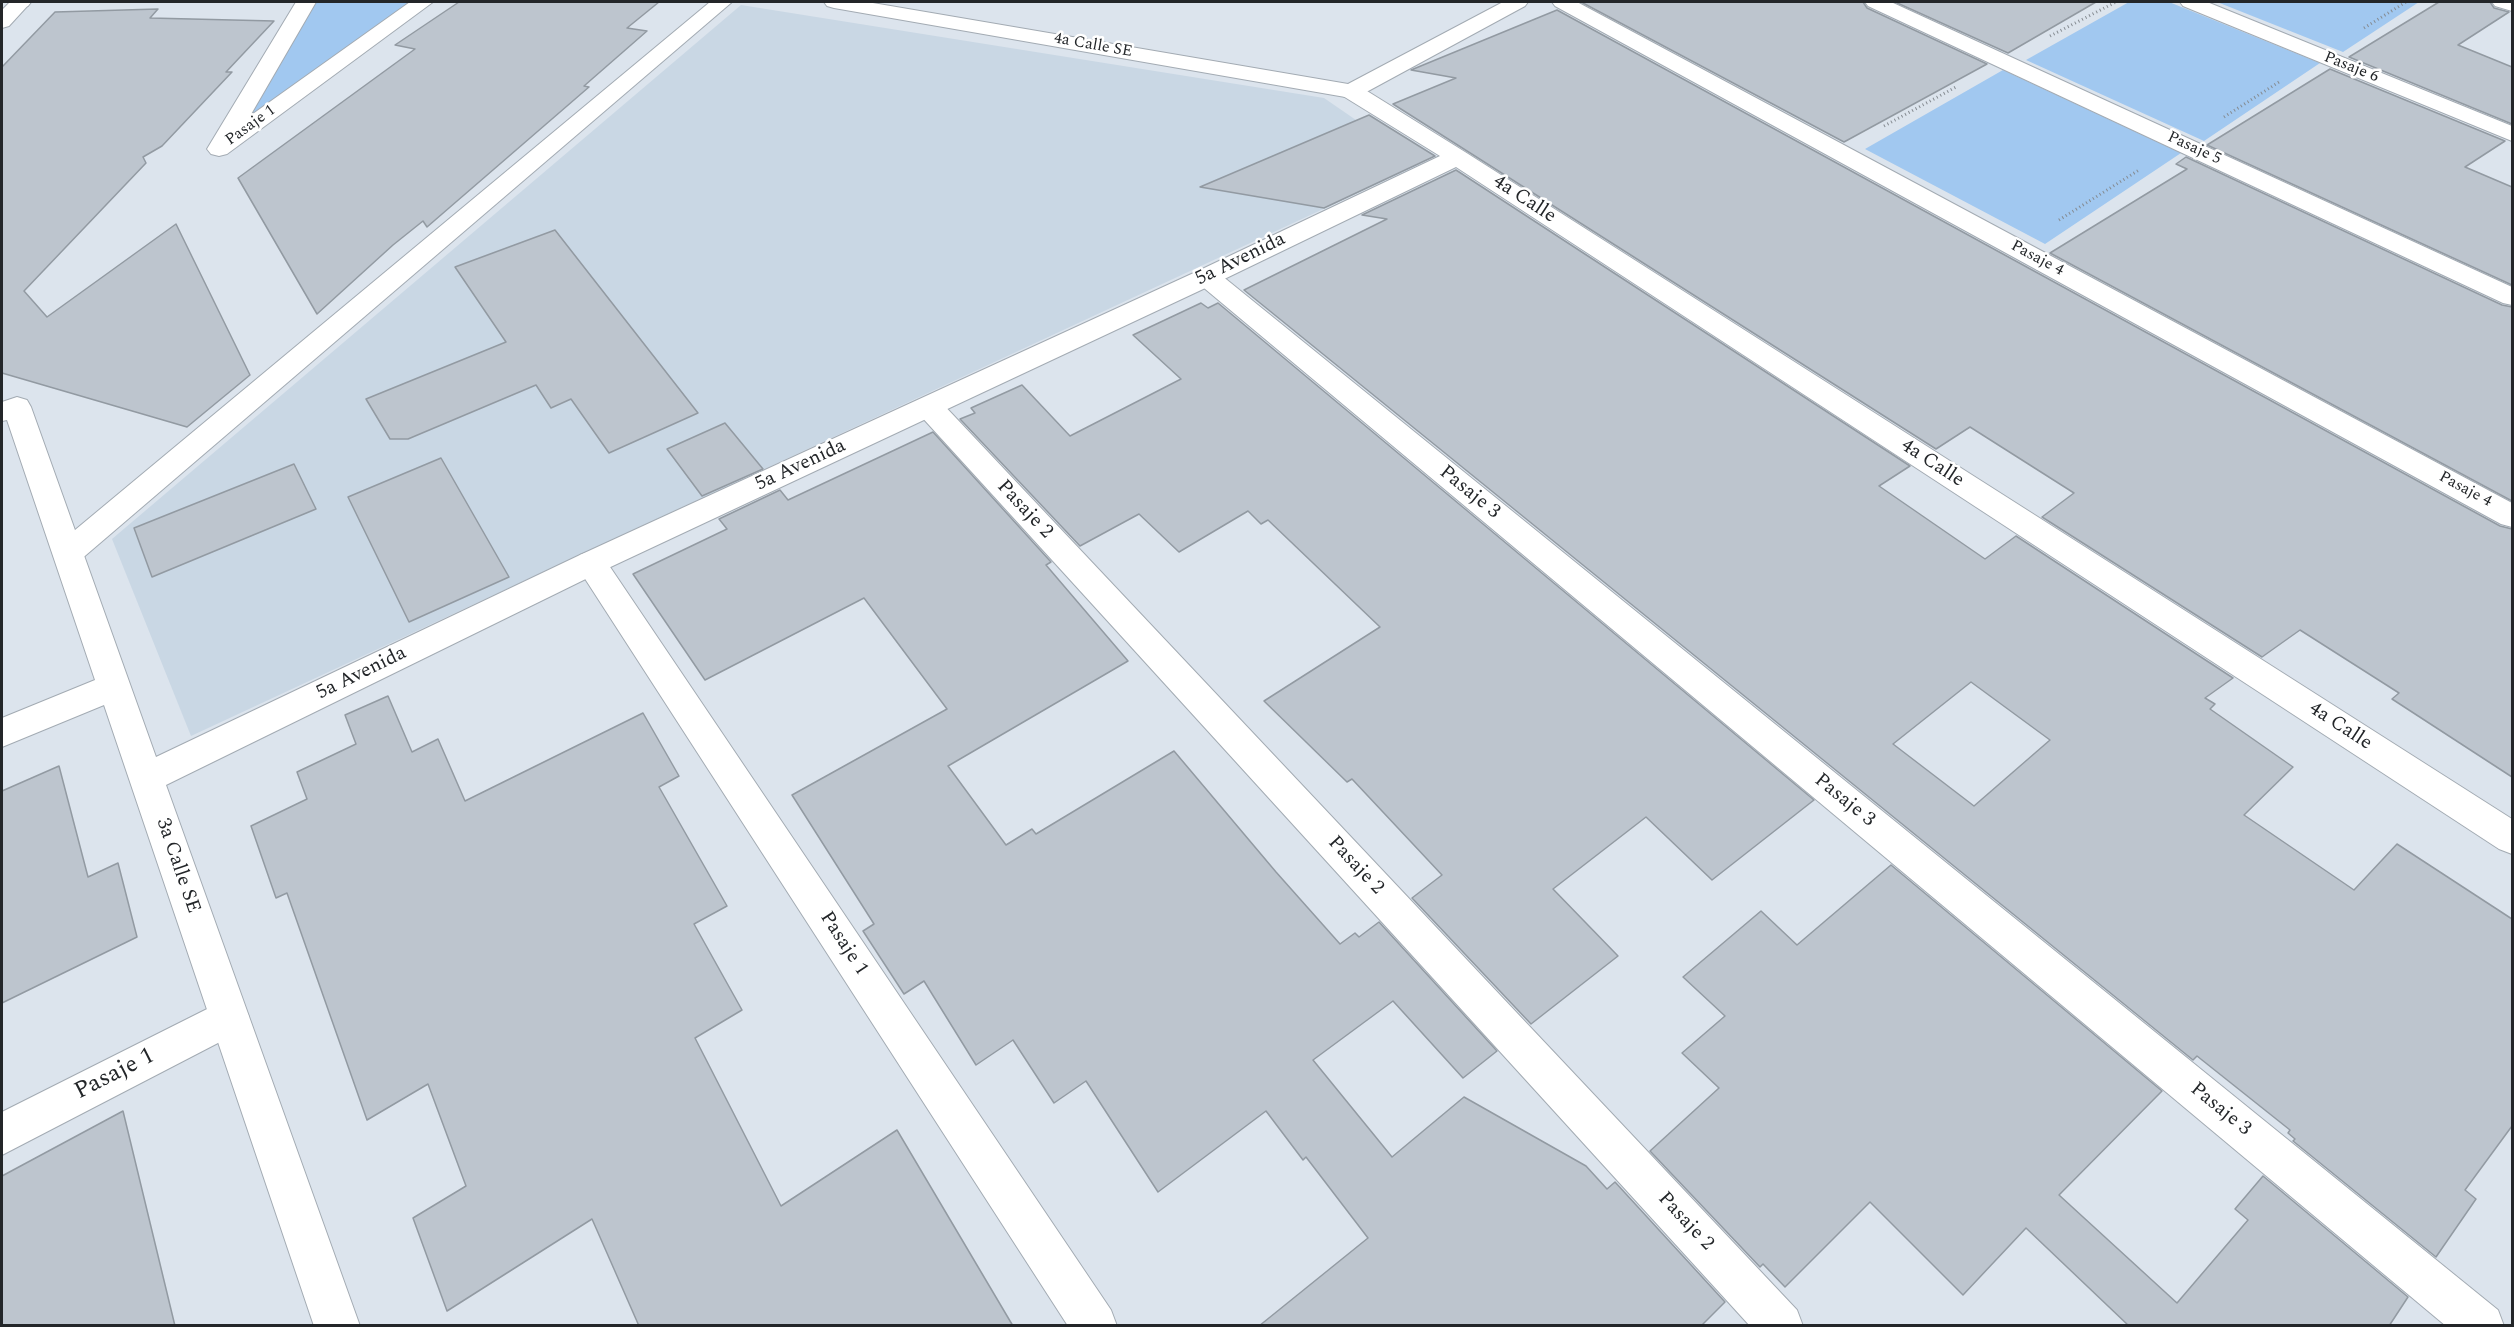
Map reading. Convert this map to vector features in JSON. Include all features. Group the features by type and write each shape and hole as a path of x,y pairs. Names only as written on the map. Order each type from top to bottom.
{"street":[{"path":"2,22 20,2"},
{"name":"Pasaje 1","path":"306,2 219,149 423,2"},
{"path":"68,553 722,2"},
{"name":"4a Calle SE","path":"834,2 1351,91"},
{"path":"1351,91 1518,2"},
{"name":"Pasaje 4","path":"1562,2 2512,516"},
{"name":"Pasaje 5","path":"1875,2 2512,297"},
{"name":"Pasaje 6","path":"2190,2 2512,134"},
{"path":"2502,2 2512,5"},
{"name":"4a Calle","path":"1351,91 1457,157 2512,838"},
{"name":"5a Avenida","path":"146,778 591,563 1207,277 1457,157"},
{"name":"Pasaje 3","path":"1207,277 2482,1326"},
{"name":"Pasaje 2","path":"929,406 1781,1326"},
{"name":"3a Calle SE","path":"9,409 68,553 337,1326"},
{"name":"Pasaje 1","path":"591,563 1095,1326"},
{"path":"2,733 115,686"},
{"name":"Pasaje 1","path":"2,1134 229,1017"}],"shaded area":[{"path":"316,2 413,2 238,129"},
{"path":"2129,2 2169,2 2320,63 2204,141 2026,60"},
{"path":"2217,2 2419,2 2343,52"},
{"path":"741,5 1324,98 1420,164 191,736 112,539"},
{"path":"2003,70 2181,153 2045,244 1865,149"}],"building":[{"path":"459,2 659,2 627,28 647,31 584,86 589,87 427,227 423,221 393,245 317,314 238,178 415,49 395,45"},
{"path":"1581,2 1863,2 1867,8 1987,64 1844,142"},
{"path":"1895,2 2096,2 2008,53"},
{"path":"2439,2 2490,2 2494,8 2509,12 2458,45 2512,67 2512,124 2349,57"},
{"path":"158,9 150,18 274,21 226,72 232,72 162,146 143,157 146,163 24,291 47,317 176,224 250,375 187,427 2,373 2,67 55,12"},
{"path":"1557,10 2500,526 2512,529 2512,777 2392,699 2399,693 2300,630 2262,657 2042,517 2074,493 1970,427 1936,449 1393,104 1456,78 1411,70"},
{"path":"2330,69 2505,141 2465,167 2512,187 2512,285 2207,145"},
{"path":"1369,115 1435,156 1324,208 1200,187"},
{"path":"2186,157 2502,305 2512,307 2512,501 2050,253 2187,169 2176,164"},
{"path":"1456,170 1910,466 1879,486 1985,559 2016,536 2233,678 2205,698 2215,704 2210,709 2293,767 2244,815 2354,890 2397,844 2512,919 2512,1126 2465,1190 2476,1199 2436,1257 2293,1141 2295,1139 2288,1133 2290,1130 2197,1056 2193,1060 1244,290 1387,219 1362,215","holes":["1971,682 2050,740 1974,806 1893,744"]},
{"path":"555,230 698,413 609,453 571,399 551,408 536,385 408,439 390,439 366,399 506,342 455,267"},
{"path":"1201,303 1208,308 1218,303 1814,800 1712,880 1646,817 1553,889 1618,956 1531,1024 1412,898 1442,875 1352,779 1347,782 1264,701 1380,627 1268,520 1261,524 1248,511 1179,552 1139,514 1080,546 960,419 975,413 971,408 1022,385 1070,436 1181,379 1133,335"},
{"path":"725,423 763,469 702,496 667,449"},
{"path":"933,432 1051,562 1046,565 1128,661 948,766 1006,845 1032,829 1036,834 1174,751 1340,944 1355,933 1359,937 1379,922 1497,1051 1463,1078 1393,1001 1313,1060 1392,1157 1464,1097 1586,1166 1607,1189 1615,1182 1725,1302 1701,1326 1259,1326 1368,1238 1306,1157 1303,1160 1266,1111 1158,1192 1086,1081 1054,1103 1013,1040 976,1065 924,981 904,994 863,931 874,924 792,795 947,709 864,598 705,680 633,574 727,529 719,519 780,490 788,500"},
{"path":"441,458 509,577 409,622 348,497"},
{"path":"294,464 316,509 152,577 134,528"},
{"path":"388,696 412,752 438,739 465,801 643,713 679,776 659,787 727,906 694,924 742,1010 695,1038 781,1206 897,1130 1013,1326 639,1326 592,1219 447,1311 413,1218 466,1186 428,1084 367,1120 287,893 276,898 251,826 307,799 297,772 356,744 345,715"},
{"path":"59,766 88,877 118,863 137,937 2,1003 2,791"},
{"path":"1891,865 2162,1091 2059,1195 2177,1303 2248,1220 2235,1209 2263,1176 2408,1297 2389,1326 2129,1326 2026,1228 1963,1295 1870,1202 1785,1287 1763,1264 1760,1267 1650,1151 1719,1088 1682,1053 1725,1016 1683,977 1761,911 1797,945"},
{"path":"123,1111 175,1326 2,1326 2,1176"}]}
